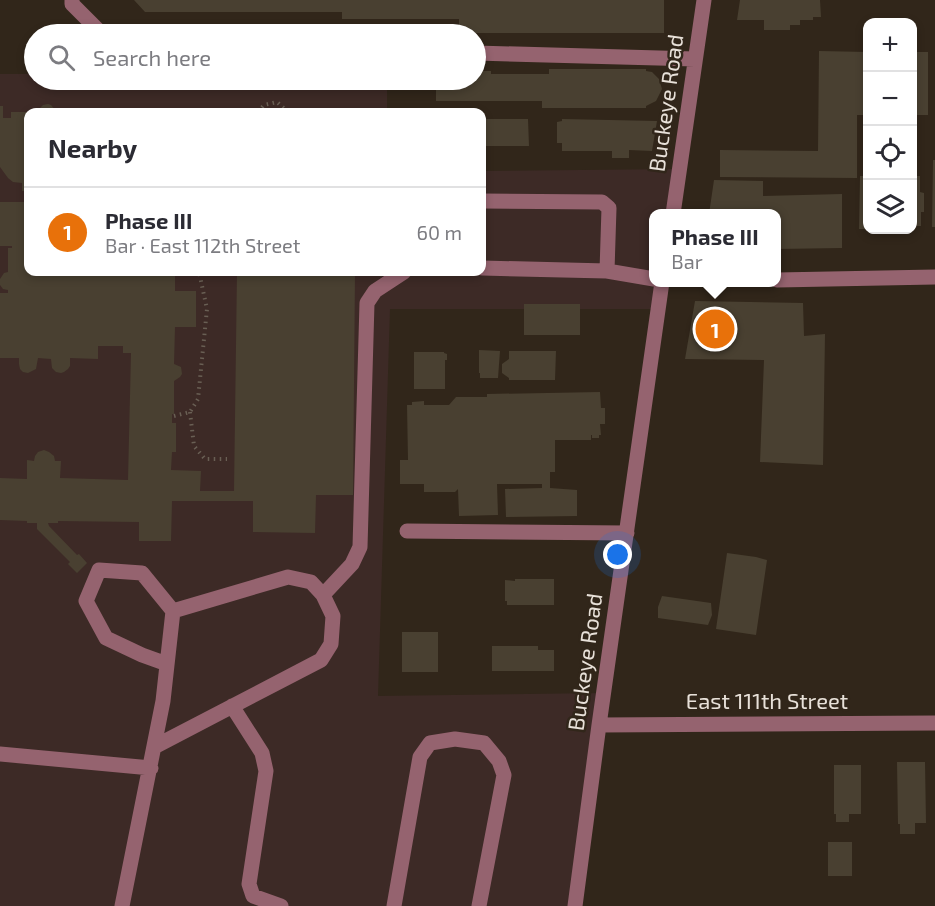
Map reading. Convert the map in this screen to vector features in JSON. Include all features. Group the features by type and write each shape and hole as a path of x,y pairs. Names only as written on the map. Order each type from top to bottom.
{"street":[{"path":"72,0 72,4 92,24"},
{"name":"Buckeye Road","path":"674,209 704,0"},
{"path":"486,53 695,59"},
{"path":"486,201 602,202 609,208 608,271"},
{"path":"486,268 608,271 649,278"},
{"path":"323,595 352,564 360,547 367,303 375,291 398,276"},
{"path":"781,280 935,277"},
{"name":"Buckeye Road","path":"575,906 661,287"},
{"path":"407,531 627,534"},
{"path":"123,906 163,701 168,664 173,611 142,573 99,570 86,601 106,638 168,664"},
{"path":"154,747 321,660 331,644 333,616 323,595 311,582 288,577 173,611"},
{"path":"232,706 262,753 266,771 249,884 253,896 281,906"},
{"name":"East 111th Street","path":"599,725 935,723"},
{"path":"394,906 420,756 430,743 455,739 484,743 499,761 504,775 479,906"},
{"path":"0,754 150,768"}],"path":[{"path":"261,108 264,105 277,102 284,108"},
{"path":"200,276 207,309 198,399 190,412 194,446 205,459 227,459"},
{"path":"174,416 190,412"}],"shaded area":[{"path":"0,74 24,74 24,90 387,90 387,108 24,108 24,276 486,276 486,171 679,169 674,209 649,209 649,287 655,287 659,309 390,309 378,696 604,693 575,906 0,906"}],"building":[{"path":"134,0 664,0 664,33 486,33 486,24 459,24 459,19 342,19 342,12 145,12"},
{"path":"740,0 820,0 821,17 813,17 813,20 800,20 800,25 790,25 790,30 764,30 764,20 737,20"},
{"path":"819,51 863,52 863,115 857,115 857,178 720,177 720,150 818,151"},
{"path":"917,52 928,52 928,115 917,115"},
{"path":"549,69 646,69 659,79 662,89 656,101 646,108 542,108 542,101 436,101 436,90 486,90 486,71 491,71 491,74 549,74"},
{"path":"48,104 54,108 40,108"},
{"path":"0,106 3,106 3,118 11,118 11,112 24,112 24,191 22,191 22,183 13,182 0,167"},
{"path":"486,119 528,119 529,146 486,146"},
{"path":"562,119 657,121 652,151 629,150 629,158 612,158 612,151 562,151 562,143 557,143 557,122"},
{"path":"933,160 935,160 935,227 932,227"},
{"path":"860,176 863,176 863,229 859,229"},
{"path":"917,176 920,176 920,192 924,193 921,226 917,226"},
{"path":"714,180 763,181 763,196 842,194 842,248 781,249 781,209 710,209"},
{"path":"0,202 24,202 24,276 175,276 175,291 196,291 196,327 175,327 174,364 181,367 182,374 174,381 172,423 176,423 176,452 172,452 171,470 201,471 200,491 234,491 237,276 355,276 353,495 316,495 315,533 253,532 253,501 172,501 171,541 139,541 139,522 58,521 58,523 48,523 87,563 77,573 68,564 70,562 37,529 37,523 0,520 0,478 27,479 27,460 34,461 38,452 44,450 54,456 55,461 61,461 60,478 128,480 131,353 123,353 123,346 98,346 98,359 70,358 70,366 61,373 52,368 51,359 38,358 36,369 28,373 20,369 19,358 0,358 0,293 8,293 8,290 3,289 0,285 0,279 4,273 8,272 8,248 12,246 0,246"},
{"path":"695,301 803,303 804,336 825,334 823,465 760,462 764,360 685,359"},
{"path":"524,304 580,304 580,335 524,335"},
{"path":"479,350 500,351 498,378 480,378"},
{"path":"509,351 556,351 555,380 509,380 502,373 502,364 509,359"},
{"path":"414,352 444,352 447,354 445,389 414,389"},
{"path":"600,392 601,408 605,408 605,424 600,424 599,438 592,438 591,435 591,440 555,440 555,472 550,472 550,488 577,490 577,516 506,517 505,489 542,488 542,484 497,484 498,515 459,516 458,489 455,492 424,492 424,484 400,484 400,460 408,460 407,405 412,405 412,402 424,401 424,405 449,405 456,397 487,397 487,394"},
{"path":"727,553 767,560 756,635 716,629"},
{"path":"515,579 554,579 554,605 507,605 505,580 515,581"},
{"path":"662,596 711,603 712,615 708,625 658,618 658,607"},
{"path":"402,632 438,632 438,672 402,672"},
{"path":"492,646 538,646 538,650 554,650 554,671 492,671"},
{"path":"897,762 925,762 926,823 915,823 915,834 900,834"},
{"path":"834,765 861,765 861,814 849,814 849,822 836,822"},
{"path":"828,842 852,842 852,876 828,876"}],"place":[{"name":"Phase III","path":"715,329"}]}
